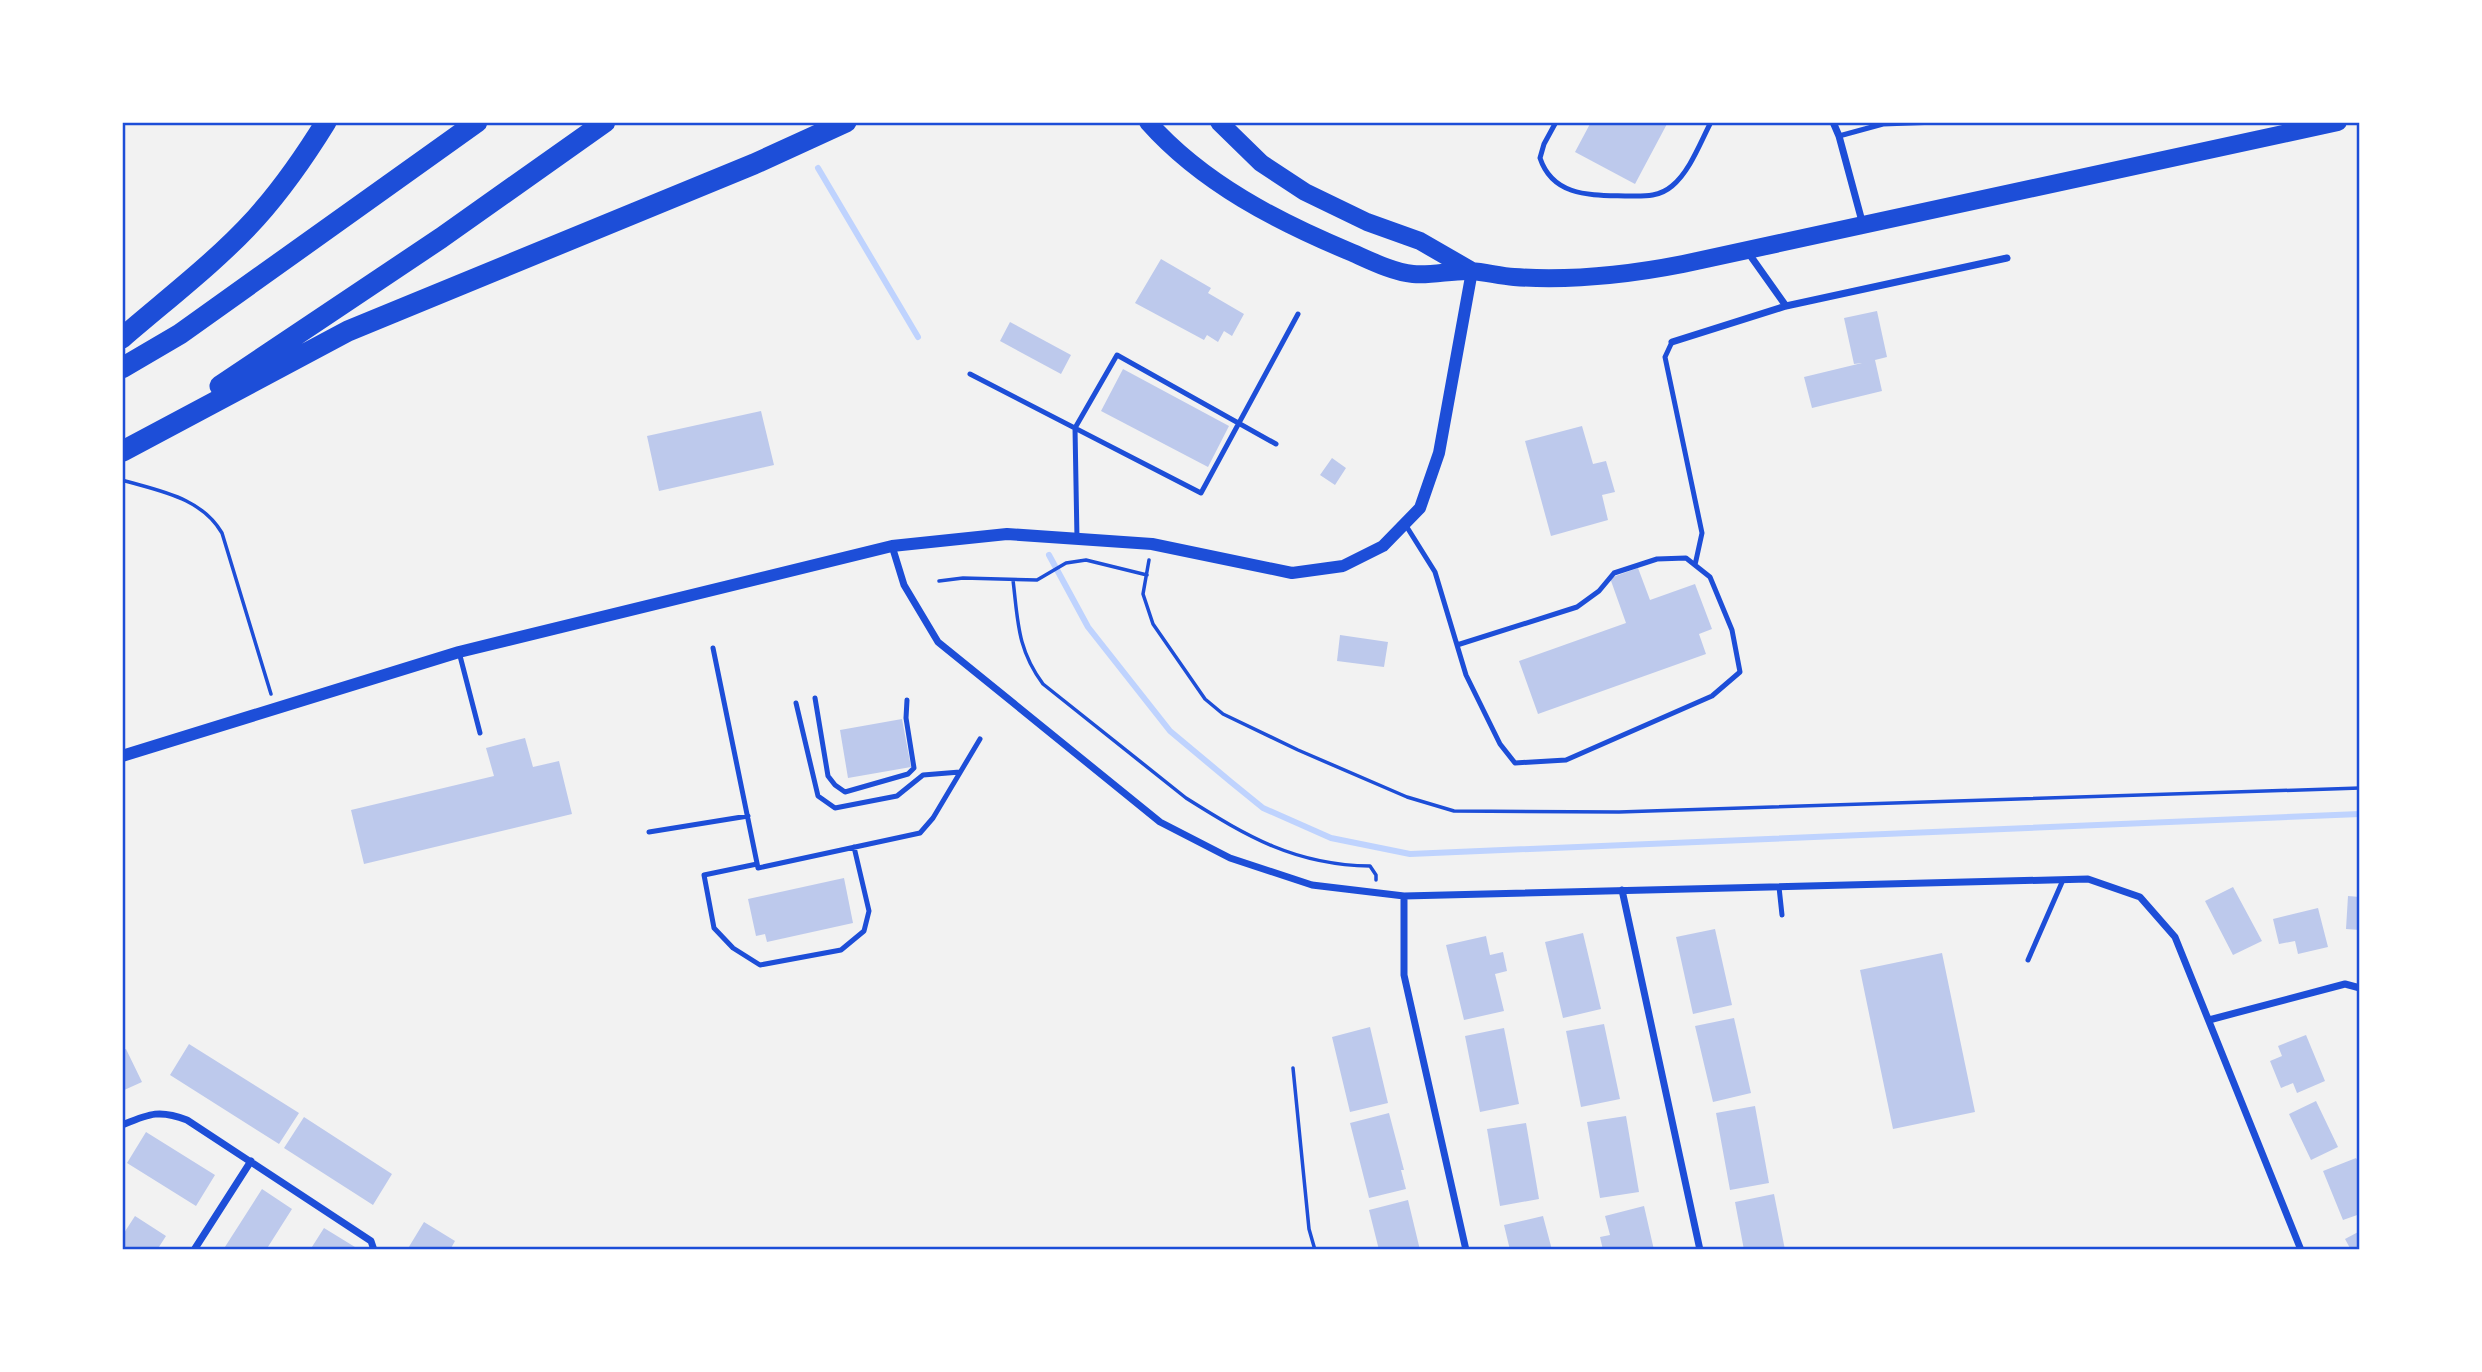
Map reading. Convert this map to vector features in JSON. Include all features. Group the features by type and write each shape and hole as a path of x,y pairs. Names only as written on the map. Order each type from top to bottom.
{"highway":[{"path":"122,338 255,219 300,163 327,122"},
{"path":"122,368 180,334 477,122"},
{"path":"123,451 441,238 606,122"},
{"path":"123,451 348,331 754,164 846,122"}],"main road":[{"path":"1148,122 1181,156 1232,192 1342,248 1413,274 1472,271 1538,278 1601,276 1645,271 2338,122"},
{"path":"1219,122 1261,163 1305,192 1351,216 1420,241 1472,271"}],"street":[{"path":"1833,122 1863,225"},
{"path":"1746,250 1786,306"},
{"path":"1672,342 1786,306 2007,258"},
{"path":"122,756 459,652 892,546 1007,534 1152,544 1292,573 1343,566 1382,545 1420,508 1439,453 1472,271"},
{"path":"892,546 904,585 938,642 1160,822 1230,858 1312,885 1404,896 2088,879 2140,897 2175,937 2301,1250"},
{"path":"1622,890 1700,1250"},
{"path":"1404,896 1404,975 1466,1250"},
{"path":"2209,1020 2345,984 2360,988"},
{"path":"122,1125 152,1114 169,1113 187,1120 371,1241 373,1250"},
{"path":"194,1250 251,1161"}],"lane":[{"path":"1556,122 1540,158 1549,176 1570,190 1586,195 1625,196 1651,196 1671,187 1681,177 1711,122"},
{"path":"1839,136 1883,124 1938,122"},
{"path":"970,374 1201,494 1298,314"},
{"path":"1672,342 1665,357 1702,533 1695,565"},
{"path":"1077,539 1075,428 1116,355 1276,444"},
{"path":"1405,524 1435,572 1466,675 1500,744 1515,763 1566,760 1712,696 1740,672 1732,630 1710,577 1686,558 1657,559 1614,573 1599,591 1577,607 1457,645"},
{"path":"713,648 758,868 920,833 933,818 980,739"},
{"path":"459,652 480,733"},
{"path":"815,698 828,776 835,785 845,792 908,774 914,768"},
{"path":"907,699 906,718 914,768 923,775"},
{"path":"796,703 818,796 835,807 897,796 923,775 960,772"},
{"path":"649,832 748,816"},
{"path":"758,864 704,875 714,928 733,948 761,965 841,950 864,931 869,911 854,847"},
{"path":"2028,960 2063,880"},
{"path":"1779,887 1782,915"}],"path":[{"path":"122,480 197,505 207,512 222,533 275,709"},
{"path":"1152,544 1143,594 1153,625 1205,699 1223,714 1298,750 1407,797 1454,811 1619,811 2360,788"},
{"path":"939,581 963,578 1037,580 1063,565 1086,560 1146,575"},
{"path":"1013,580 1020,640 1030,665 1044,684 1186,798 1259,841 1302,858 1341,866 1370,866 1376,875 1377,892"},
{"path":"1293,1068 1309,1229 1315,1250"}],"building":[{"path":"1591,122 1668,122 1635,184 1575,152"},
{"path":"1161,259 1211,288 1208,293 1244,314 1232,336 1224,331 1218,342 1207,335 1204,340 1135,303"},
{"path":"1877,311 1887,357 1875,360 1882,391 1812,408 1804,377 1862,363 1854,364 1844,318"},
{"path":"1010,322 1071,355 1061,374 1000,341"},
{"path":"1123,369 1229,426 1208,467 1101,411"},
{"path":"761,411 774,465 659,491 647,436"},
{"path":"1582,426 1593,464 1606,461 1615,492 1602,495 1608,520 1551,536 1525,441"},
{"path":"1332,458 1346,468 1335,485 1320,475"},
{"path":"1638,568 1650,600 1695,584 1712,629 1699,634 1706,654 1538,714 1519,661 1626,623 1610,578"},
{"path":"1340,635 1388,642 1384,667 1337,661"},
{"path":"902,719 911,767 848,778 840,730"},
{"path":"525,738 533,767 559,761 572,814 364,864 351,810 494,776 486,748"},
{"path":"844,878 853,923 767,942 765,934 756,936 748,899"},
{"path":"2233,887 2262,941 2233,955 2205,901"},
{"path":"2348,896 2360,897 2360,930 2346,929"},
{"path":"2318,908 2328,947 2298,954 2295,941 2279,944 2273,919"},
{"path":"1715,929 1732,1005 1693,1014 1676,937"},
{"path":"1583,933 1601,1009 1563,1018 1545,942"},
{"path":"1486,936 1490,955 1503,952 1507,971 1495,974 1504,1011 1464,1020 1446,945"},
{"path":"1942,953 1975,1112 1893,1129 1860,970"},
{"path":"1734,1018 1751,1093 1713,1102 1695,1026"},
{"path":"1604,1024 1620,1099 1581,1107 1566,1031"},
{"path":"1370,1027 1388,1103 1350,1112 1332,1037"},
{"path":"1504,1028 1519,1104 1480,1112 1465,1036"},
{"path":"2306,1035 2325,1081 2297,1093 2293,1083 2281,1088 2270,1061 2282,1056 2278,1046"},
{"path":"189,1044 299,1113 279,1144 170,1075"},
{"path":"126,1049 142,1082 122,1091 122,1050"},
{"path":"2316,1101 2338,1147 2311,1160 2289,1114"},
{"path":"1755,1106 1769,1183 1730,1190 1716,1113"},
{"path":"1389,1113 1404,1170 1401,1170 1406,1189 1369,1198 1350,1123"},
{"path":"1626,1116 1639,1192 1600,1198 1587,1122"},
{"path":"304,1117 392,1174 373,1205 284,1148"},
{"path":"1526,1123 1539,1199 1500,1206 1487,1129"},
{"path":"146,1132 215,1175 196,1206 127,1163"},
{"path":"2356,1158 2360,1165 2360,1214 2343,1220 2323,1171"},
{"path":"262,1189 292,1209 266,1250 223,1250"},
{"path":"1774,1194 1785,1250 1744,1250 1735,1202"},
{"path":"1408,1200 1420,1250 1379,1250 1369,1210"},
{"path":"1644,1206 1654,1250 1603,1250 1600,1237 1610,1235 1605,1216"},
{"path":"135,1216 166,1236 157,1250 122,1250 122,1236"},
{"path":"1543,1216 1552,1250 1510,1250 1504,1225"},
{"path":"424,1222 455,1241 450,1250 407,1250"},
{"path":"324,1228 355,1247 353,1250 310,1250"},
{"path":"2360,1231 2360,1250 2351,1250 2345,1239"}],"waterway":[{"path":"818,168 918,337"},
{"path":"1049,555 1088,627 1170,731 1231,782 1263,808 1331,838 1410,854 2360,814"}]}
